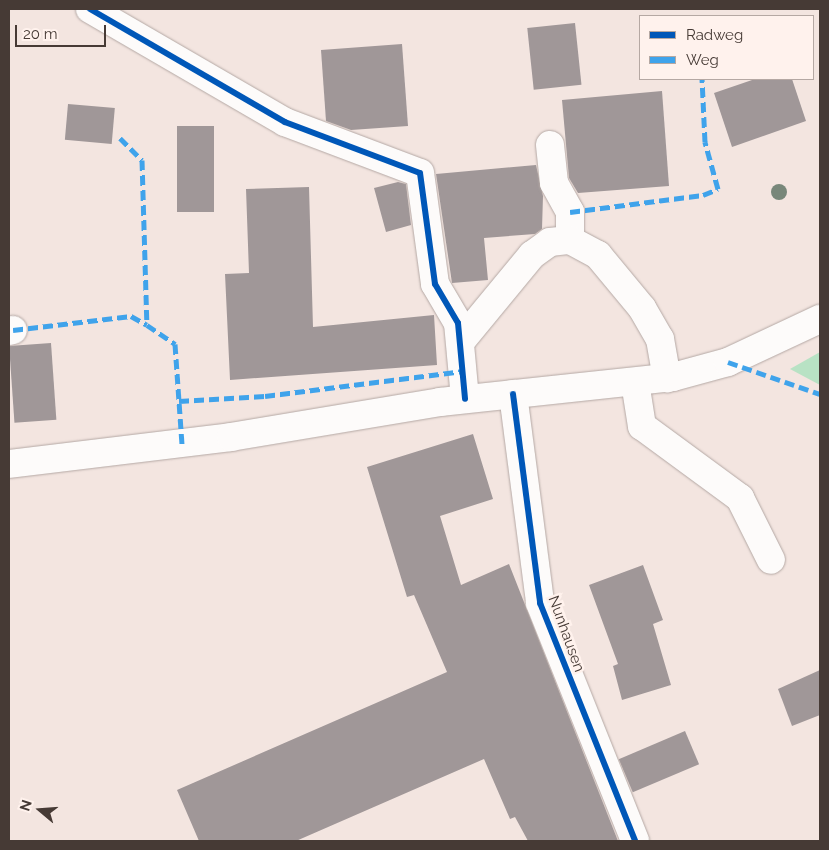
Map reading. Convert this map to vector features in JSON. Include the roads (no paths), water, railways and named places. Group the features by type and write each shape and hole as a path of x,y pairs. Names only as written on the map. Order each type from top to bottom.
{"street":[{"path":"90,9 285,122 420,173 435,284 458,323 465,399"},
{"path":"550,145 554,183 570,212 570,240"},
{"path":"461,341 532,254 550,242 570,240 598,255 642,308 660,340 667,378"},
{"path":"9,464 109,454 465,399 667,378 728,362 820,319"},
{"path":"635,382 642,426 740,498 771,560"},
{"name":"Nunhausen","path":"514,394 540,603 635,841"}]}
